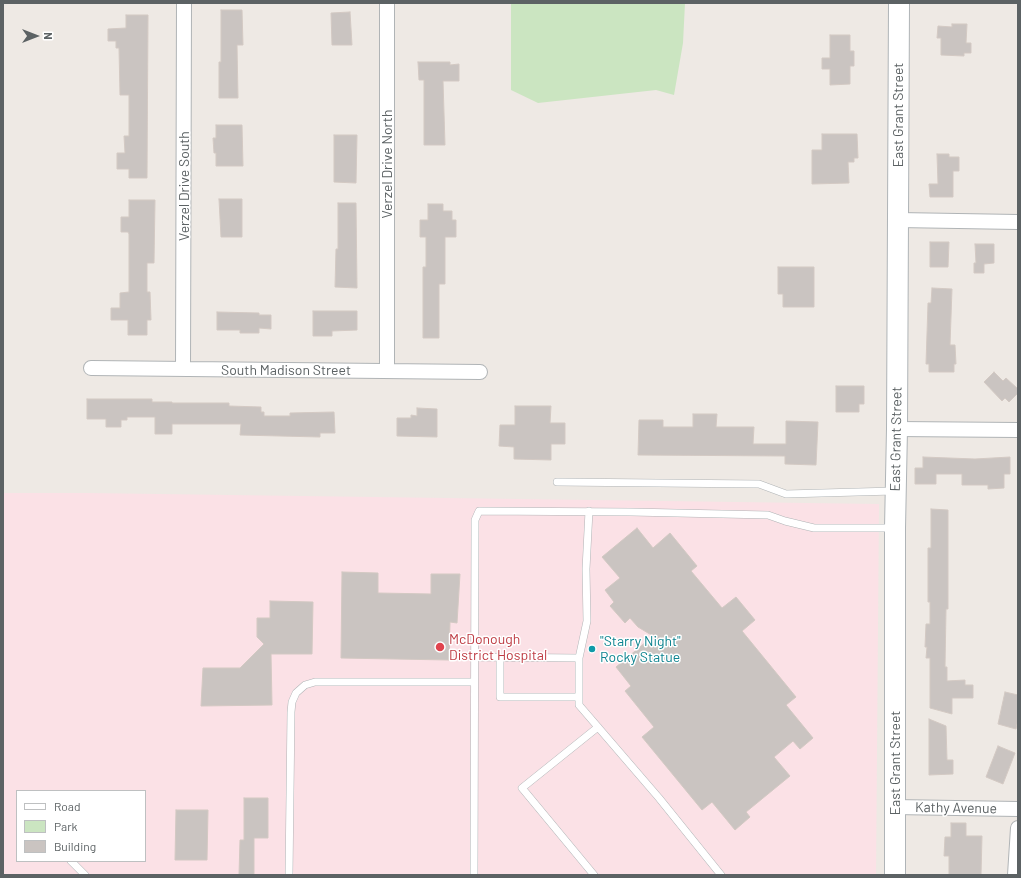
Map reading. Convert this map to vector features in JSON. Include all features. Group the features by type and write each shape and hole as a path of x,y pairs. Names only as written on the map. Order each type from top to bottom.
{"main road":[{"name":"East Grant Street","path":"895,875 895,528 897,429 899,3"}],"street":[{"name":"Verzel Drive South","path":"183,369 184,3"},
{"name":"Verzel Drive North","path":"387,3 387,370"},
{"path":"898,220 1018,222"},
{"name":"South Madison Street","path":"91,368 480,372"},
{"path":"897,429 1018,430"},
{"name":"Kathy Avenue","path":"894,807 1018,809"},
{"path":"1015,875 1018,828"}],"lane":[{"path":"557,482 759,484 786,494 896,491"},
{"path":"474,875 474,531 475,520 479,511 589,511 768,515 814,528 895,528"},
{"path":"589,511 586,569 587,621 579,658 579,705 659,798 721,875"},
{"path":"474,657 579,658"},
{"path":"500,657 500,697 579,697"},
{"path":"289,875 291,712 292,702 296,692 305,685 315,682 474,682"},
{"path":"594,875 522,788 598,727"},
{"path":"71,862 84,875"}],"shaded area":[{"name":"McDonough District Hospital","path":"3,493 879,504 876,875 3,875"}],"green space":[{"path":"511,3 685,3 683,43 674,95 656,90 538,103 511,90"}],"building":[{"path":"221,10 242,10 243,45 237,45 238,98 219,98"},
{"path":"350,12 352,45 332,45 331,13"},
{"path":"126,15 148,15 147,178 129,178 129,169 117,169 117,153 125,153 124,136 129,136 129,95 120,95 119,48 116,48 116,41 108,41 108,29 126,28"},
{"path":"952,24 967,24 966,43 971,43 971,53 964,53 964,56 941,55 941,38 937,38 938,26 952,27"},
{"path":"830,35 850,35 850,51 854,51 854,66 850,66 850,84 830,85 830,69 822,69 822,58 830,58"},
{"path":"418,62 450,62 450,65 459,64 459,81 443,81 445,145 424,145 424,80 419,80"},
{"path":"216,125 242,125 243,166 216,166 216,153 214,153 213,138 216,138"},
{"path":"822,134 857,134 858,158 854,158 854,162 848,162 849,183 812,184 812,150 822,150"},
{"path":"334,135 357,135 356,183 334,182"},
{"path":"937,154 949,154 949,157 959,157 959,171 953,171 953,197 930,197 929,184 938,184"},
{"path":"219,199 242,199 242,237 221,237"},
{"path":"129,200 155,200 154,263 147,263 147,292 150,292 151,320 147,320 147,335 128,335 128,320 111,320 111,308 120,308 120,293 129,292 129,234 128,232 121,232 121,217 129,217"},
{"path":"338,203 356,203 357,288 335,287 336,249 338,249"},
{"path":"428,204 443,204 443,211 452,211 452,220 456,220 456,237 445,237 445,284 439,284 439,338 423,338 423,267 426,267 426,237 420,237 420,220 428,220"},
{"path":"930,242 949,242 948,267 930,267"},
{"path":"975,244 994,244 994,263 984,264 984,273 974,273 974,263 976,263"},
{"path":"778,267 814,267 814,307 783,307 783,294 778,294"},
{"path":"932,288 952,289 950,345 955,345 956,364 954,364 954,372 929,372 929,364 926,364 928,303 931,303"},
{"path":"313,311 357,311 357,330 332,331 332,336 313,336"},
{"path":"217,312 259,313 259,315 271,315 271,329 259,328 259,333 240,333 240,330 217,330"},
{"path":"994,372 1003,381 1006,378 1018,389 1018,393 1009,402 1005,398 1002,401 984,382"},
{"path":"836,386 864,386 864,404 859,404 859,412 836,412"},
{"path":"87,399 152,399 152,402 229,403 229,406 261,407 261,412 264,412 264,416 290,416 290,413 334,412 335,433 320,433 320,437 240,435 241,424 172,424 172,434 155,434 155,417 127,417 127,420 121,420 121,427 106,427 106,419 87,419"},
{"path":"515,406 551,406 550,423 565,423 565,444 551,444 551,460 514,459 514,447 499,446 500,425 515,425"},
{"path":"417,408 437,409 437,437 397,436 397,418 411,418 411,415 417,416"},
{"path":"693,414 717,414 716,427 754,427 753,444 786,444 786,421 818,422 816,465 785,464 785,456 638,455 639,420 663,420 663,427 693,427"},
{"path":"923,457 975,459 1010,457 1010,474 1004,474 1004,488 988,489 988,485 962,485 962,474 936,474 936,484 915,484 915,468 923,468"},
{"path":"931,509 948,510 948,609 946,609 945,667 947,667 947,681 965,680 965,685 973,685 973,698 952,698 952,714 930,708 930,658 926,658 927,647 925,647 926,624 930,624 930,602 928,602 928,548 931,548"},
{"path":"637,528 653,548 670,533 697,566 691,571 722,608 736,597 755,620 742,631 796,697 786,705 813,738 800,749 793,741 774,757 790,776 746,812 750,817 735,830 712,802 702,810 642,737 654,727 625,691 631,686 616,667 653,636 638,627 630,618 625,623 610,606 614,602 605,590 620,578 602,557"},
{"path":"342,572 378,573 378,593 431,594 431,574 460,574 457,623 450,622 449,660 341,658"},
{"path":"270,601 313,602 312,654 271,654 272,705 201,706 203,668 240,668 264,644 257,637 257,618 270,618"},
{"path":"1005,692 1018,695 1018,719 1016,729 998,724"},
{"path":"929,719 946,726 947,760 953,760 953,774 929,775"},
{"path":"998,746 1015,753 1003,784 986,777"},
{"path":"244,798 268,798 268,838 254,838 254,875 239,875 240,840 244,840"},
{"path":"176,810 208,810 207,860 175,860"},
{"path":"951,823 966,823 966,836 982,836 981,875 949,875 949,856 944,856 945,837 951,837"}],"place":[{"name":"McDonough District Hospital","path":"440,647"},
{"name":"\"Starry Night\" Rocky Statue","path":"592,649"}]}
